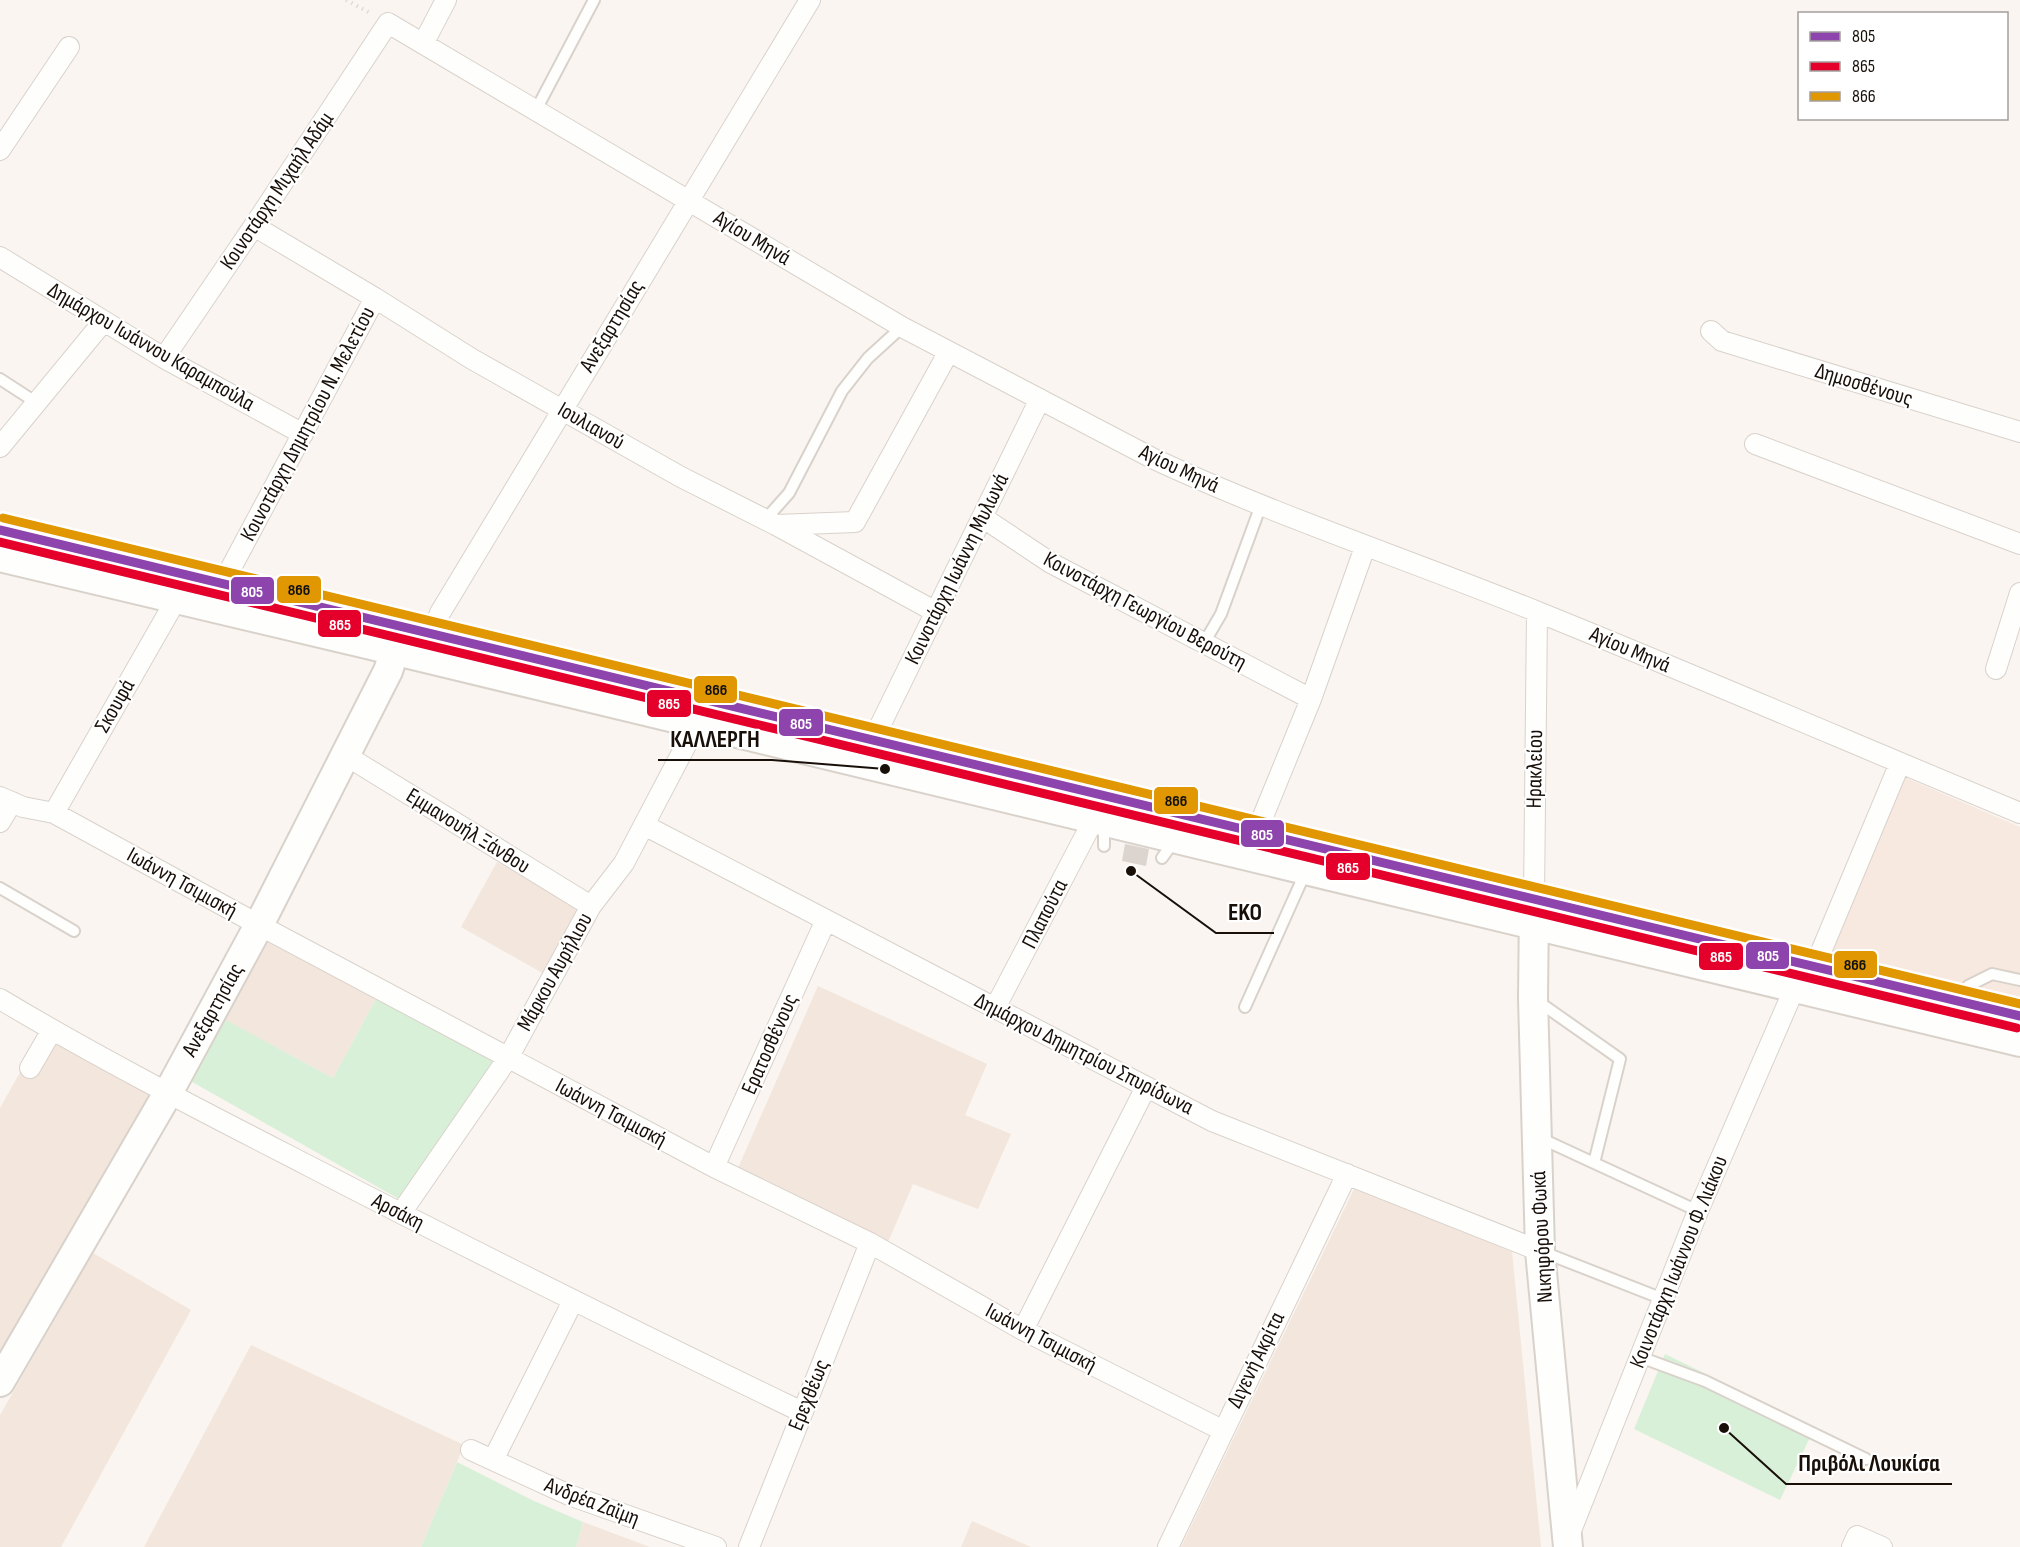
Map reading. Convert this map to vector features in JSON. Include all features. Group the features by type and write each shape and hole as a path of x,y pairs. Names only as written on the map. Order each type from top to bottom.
{"main road":[{"path":"0,530 223,583 399,638"},
{"path":"0,558 177,598 399,638 873,740 1257,831 1795,987 2020,1042"},
{"name":"Ανεξαρτησίας","path":"0,1382 168,1093 259,925 388,671 399,638"},
{"path":"428,645 697,724 1169,848 1534,912 1815,966 2020,1016"},
{"name":"Νικηφόρου Φωκά","path":"1534,912 1533,998 1540,1251 1568,1543"}],"street":[{"path":"423,44 446,0"},
{"name":"Ανεξαρτησίας","path":"428,645 440,613 810,0"},
{"name":"Αγίου Μηνά","path":"388,22 902,327 1154,459 1365,547 1537,612 2020,813"},
{"name":"Κοινοτάρχη Μιχαήλ Αδάμ","path":"164,358 388,22"},
{"path":"0,150 69,47"},
{"name":"Ιουλιανού","path":"254,226 472,359 562,410 681,477 936,612"},
{"name":"Δημάρχου Ιωάννου Καραμπούλα","path":"0,257 164,358 303,434"},
{"name":"Κοινοτάρχη Δημητρίου Ν. Μελετίου","path":"223,583 375,298"},
{"path":"0,447 104,321"},
{"name":"Δημοσθένους","path":"1711,332 1722,341 2020,432"},
{"path":"771,523 855,522 948,352"},
{"name":"Κοινοτάρχη Ιωάννη Μυλωνά","path":"873,740 1040,399"},
{"path":"1755,444 2020,544"},
{"name":"Κοινοτάρχη Γεωργίου Βερούτη","path":"982,518 1052,563 1311,699"},
{"path":"1257,831 1311,699 1365,547"},
{"path":"1996,669 2020,593"},
{"name":"Σκουφά","path":"54,813 177,598"},
{"name":"Ηρακλείου","path":"1534,912 1537,612"},
{"name":"Μάρκου Αυρήλιου","path":"401,1213 508,1058 591,906 624,863 697,724"},
{"name":"Εμμανουήλ Ξάνθου","path":"345,755 591,906"},
{"path":"1815,966 1900,763"},
{"path":"0,822 6,800"},
{"name":"Ιωάννη Τσιμισκή","path":"6,800 54,813 259,925 714,1167 870,1243 1023,1330 1222,1430"},
{"name":"Δημάρχου Δημητρίου Σπυρίδωνα","path":"644,825 1212,1120 1540,1251"},
{"name":"Πλαπούτα","path":"996,1008 1101,829"},
{"name":"Ερατοσθένους","path":"714,1167 826,920"},
{"name":"Κοινοτάρχη Ιωάννου Φ. Λιάκου","path":"1568,1543 1698,1211 1795,987"},
{"name":"Αρσάκη","path":"0,999 168,1093 401,1213 573,1301 802,1412"},
{"path":"30,1068 52,1030"},
{"path":"1023,1330 1146,1087"},
{"name":"Διγενή Ακρίτα","path":"1168,1547 1222,1430 1347,1174"},
{"name":"Ερεχθέως","path":"749,1547 870,1243"},
{"path":"494,1460 573,1301"},
{"name":"Ανδρέα Ζαϊμη","path":"471,1450 569,1495 716,1547"},
{"path":"1855,1542 1882,1547"}],"lane":[{"path":"536,110 594,0"},
{"path":"771,523 842,391 868,358 902,327"},
{"path":"0,379 36,403"},
{"path":"1204,643 1221,614 1261,505"},
{"path":"1245,1007 1306,871"},
{"path":"0,888 74,932"},
{"path":"1968,986 1992,974 2020,980"},
{"path":"1533,998 1620,1059 1594,1163"},
{"path":"1537,1136 1698,1211"},
{"path":"1540,1251 1663,1299"},
{"path":"1640,1357 1705,1382 1866,1459"}],"path":[{"path":"346,0 388,22"}],"shaded area":[{"path":"1904,777 2020,827 2020,1009 1826,961"},
{"path":"497,862 582,910 546,975 461,927"},
{"path":"268,941 376,999 333,1078 225,1020"},
{"path":"818,986 987,1064 965,1115 1011,1134 978,1209 913,1184 888,1242 738,1168"},
{"path":"41,1035 154,1097 0,1355 0,1108"},
{"path":"1355,1187 1512,1252 1541,1547 1181,1547"},
{"path":"93,1253 191,1310 61,1547 0,1547 0,1415"},
{"path":"251,1345 464,1445 421,1547 144,1547"},
{"path":"972,1521 1031,1547 961,1547"},
{"path":"583,1522 650,1547 576,1547"}],"green space":[{"path":"235,988 241,991 226,1020 333,1078 376,999 496,1062 399,1199 187,1079"},
{"path":"1665,1354 1815,1427 1780,1500 1634,1429"},
{"path":"457,1462 534,1501 583,1522 576,1547 421,1547"}],"building":[{"path":"1125,844 1149,849 1146,866 1122,861"}],"transit line":[{"name":"866","path":"3,518 2020,1004"},
{"name":"805","path":"0,530 2020,1016"},
{"name":"865","path":"0,542 2017,1028"}],"place":[{"name":"ΚΑΛΛΕΡΓΗ","path":"885,769"},
{"name":"EKO","path":"1131,871"},
{"name":"Πριβόλι Λουκίσα","path":"1724,1428"}]}
